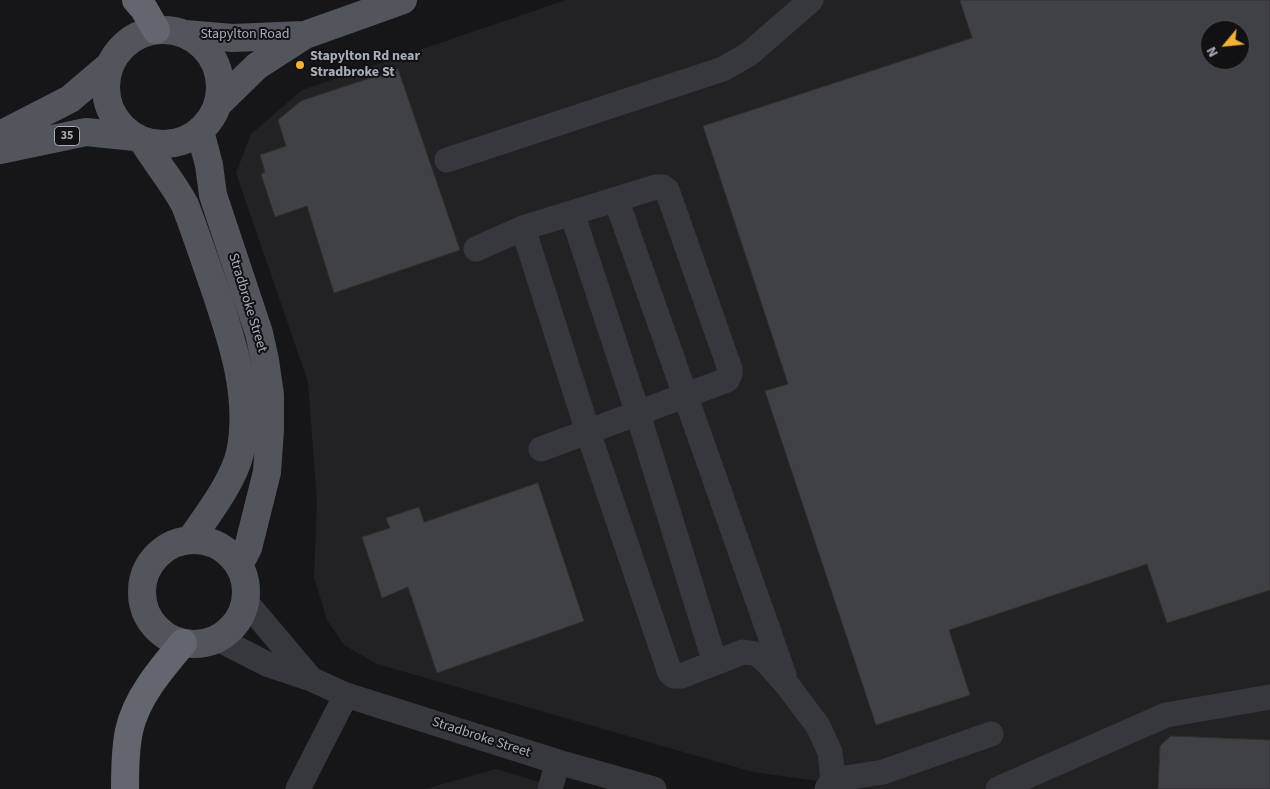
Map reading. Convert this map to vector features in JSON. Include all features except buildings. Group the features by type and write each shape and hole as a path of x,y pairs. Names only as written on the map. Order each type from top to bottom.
{"highway":[{"path":"136,0 144,9 156,30"},
{"path":"125,789 126,749 129,730 136,711 160,672 183,643"}],"main road":[{"name":"Stapylton Road","path":"219,103 257,66 305,35 403,0"},
{"path":"156,30 171,30 185,34 197,41 207,50 215,62 220,75 219,103 212,119 188,140 173,144 158,144 139,139 122,127 112,113 107,98 106,81 110,65 118,52 129,41 142,34 156,30"},
{"name":"Stapylton Road","path":"185,34 233,38 305,35"},
{"name":"35","path":"0,135 70,99 110,65"},
{"name":"Stradbroke Street","path":"200,131 209,164 216,204 259,333 270,395 267,472 248,548 239,565"},
{"name":"35","path":"0,150 86,132 139,139"},
{"name":"Stradbroke Street","path":"139,139 176,188 185,205 230,337 243,399 242,438 239,454 216,503 191,539"},
{"path":"191,539 205,540 219,545 230,554 239,565 247,589 246,602 240,617 231,630 218,639 201,644 183,643 167,637 154,626 146,612 142,596 143,579 150,564 160,551 175,543 191,539"}],"street":[{"path":"447,160 723,69 749,54 811,0"},
{"path":"476,249 523,228 656,187 663,187 667,190 730,369 727,380 541,449"},
{"path":"616,199 788,686"},
{"path":"572,213 638,414 715,663"},
{"path":"523,228 588,432 670,673 674,676 681,676 743,652 756,654 764,659 788,686 818,726 830,752 830,785 883,772 991,734"},
{"name":"Stradbroke Street","path":"246,602 311,679"},
{"name":"Stradbroke Street","path":"218,639 269,665 311,679 346,695 558,762 654,789"},
{"path":"298,789 346,695"},
{"path":"998,789 1166,715 1270,697"},
{"path":"550,789 558,762"}],"shaded area":[{"path":"566,0 1270,0 1270,789 873,789 753,772 377,664 344,645 327,620 314,577 317,502 308,382 236,173 251,134 302,90"},
{"path":"496,769 563,789 425,789"}],"place":[{"name":"Stapylton Rd near Stradbroke St","path":"300,65"}]}
